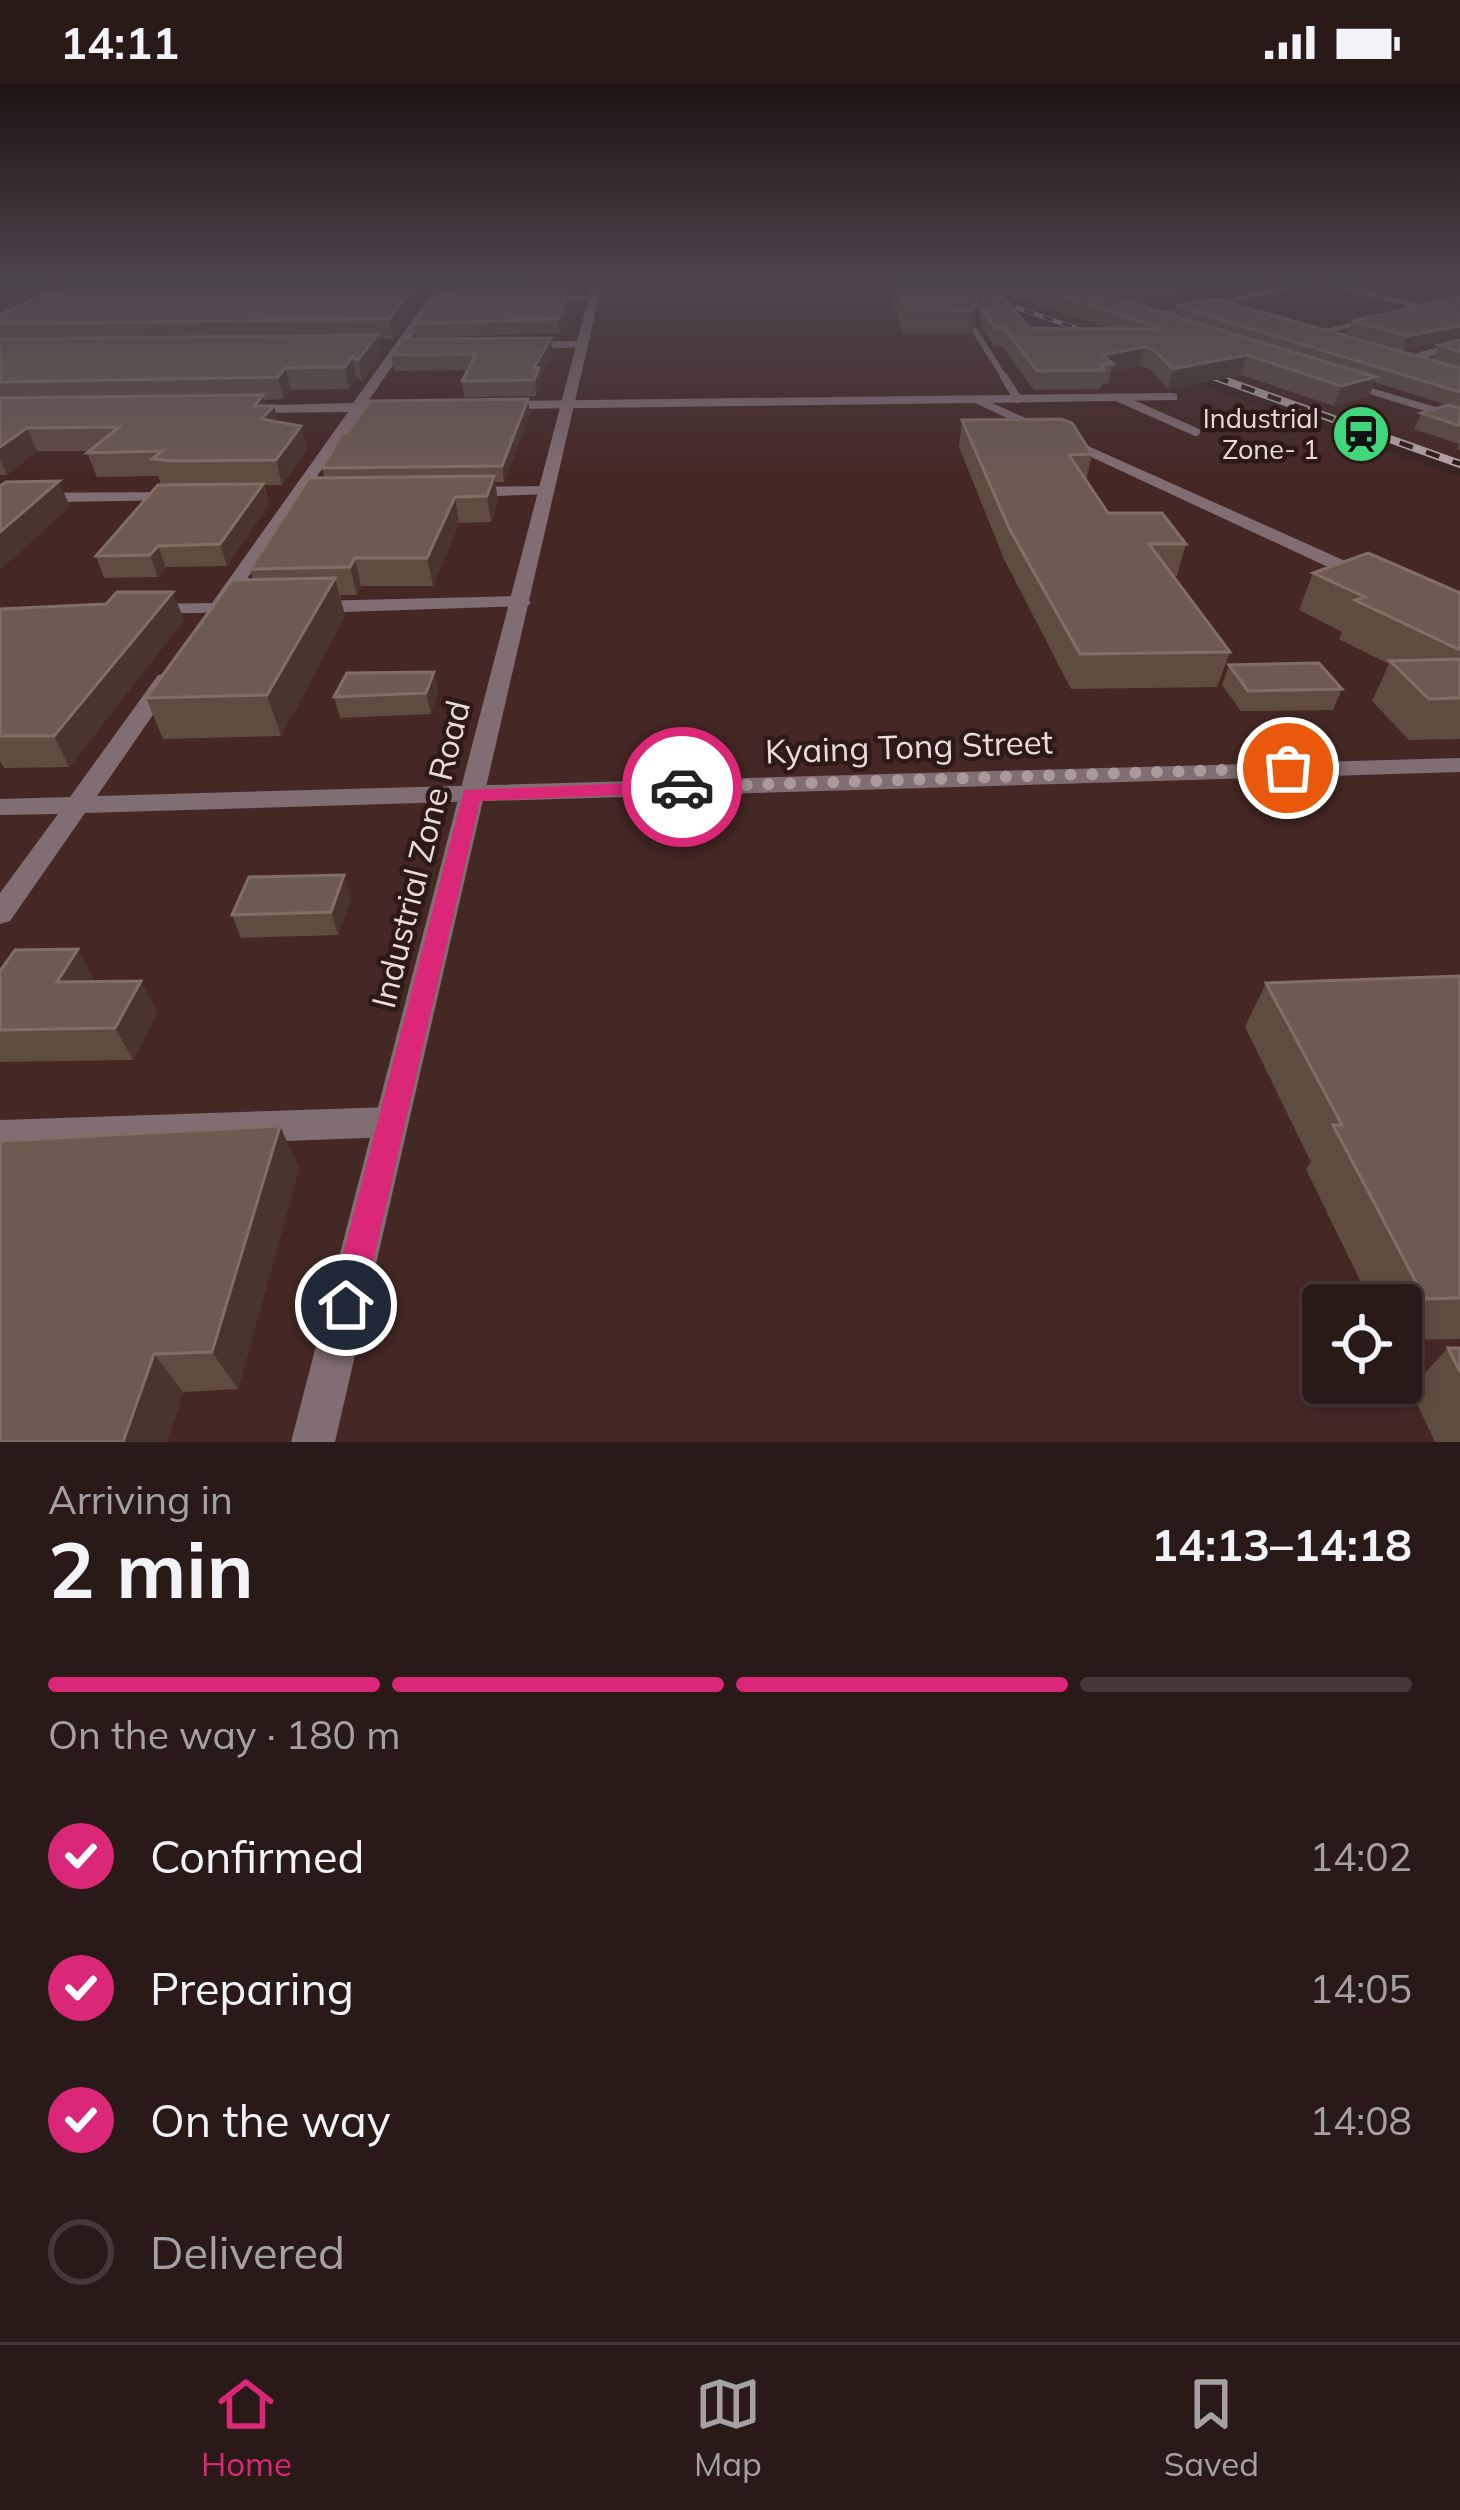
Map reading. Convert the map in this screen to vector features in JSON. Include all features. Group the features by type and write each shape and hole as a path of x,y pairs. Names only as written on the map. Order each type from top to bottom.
{"street":[{"path":"376,348 390,347"},
{"path":"211,618 399,347"},
{"name":"Industrial Zone Road","path":"313,1442 580,347"},
{"path":"1402,359 1450,347"},
{"path":"1380,352 1441,370"},
{"path":"1322,374 1460,418"},
{"path":"473,405 1172,398"},
{"path":"976,401 1373,580"},
{"path":"214,409 403,406"},
{"path":"455,492 547,490"},
{"path":"272,494 318,493"},
{"path":"0,498 204,495"},
{"path":"287,607 521,602"},
{"path":"130,610 211,618 264,608"},
{"path":"0,914 179,662"},
{"name":"Kyaing Tong Street","path":"0,807 1460,765"},
{"path":"0,1136 391,1122"}],"lane":[{"path":"985,347 1018,399"},
{"path":"1119,398 1196,432"}],"shaded area":[{"path":"0,347 1096,347 1460,477 1460,1442 0,1442"},
{"path":"1129,347 1460,347 1460,464"}],"building":[{"path":"0,347 368,347 345,367 285,368 278,377 0,382"},
{"path":"397,347 546,347 534,368 539,368 534,380 462,381 476,354 391,355"},
{"path":"1019,347 1142,347 1103,355 1113,364 1100,364 1105,370 1037,371"},
{"path":"1145,347 1278,347 1376,377 1341,386 1247,355 1173,369"},
{"path":"1313,347 1387,347 1460,368 1460,392"},
{"path":"263,395 254,406 274,406 261,419 301,426 276,460 172,461 152,459 162,451 87,453 119,427 27,428 0,447 0,398"},
{"path":"528,399 502,466 322,468 342,433 347,433 370,401"},
{"path":"1448,405 1460,408 1460,426 1421,413"},
{"path":"1061,419 1072,423 1092,454 1069,455 1108,513 1162,513 1186,544 1149,544 1230,652 1080,654 1009,528 962,420"},
{"path":"494,476 487,496 455,497 427,558 355,558 350,567 250,569 309,478"},
{"path":"59,481 0,532 0,486"},
{"path":"263,484 220,544 158,546 150,555 96,556 158,485"},
{"path":"1368,553 1460,593 1460,650 1355,600 1365,597 1313,573"},
{"path":"335,578 267,695 146,698 232,580"},
{"path":"117,592 173,592 54,736 0,736 0,609 106,604"},
{"path":"1460,659 1460,698 1429,699 1390,661"},
{"path":"1319,663 1342,689 1248,691 1229,665"},
{"path":"434,672 426,693 334,697 347,673"},
{"path":"344,875 331,912 232,915 249,877"},
{"path":"78,949 57,982 141,981 115,1028 0,1030 0,971 15,950"},
{"path":"1460,976 1460,1298 1425,1299 1422,1284 1417,1284 1333,1125 1342,1125 1266,983"},
{"path":"280,1126 212,1352 154,1354 123,1442 0,1442 0,1141"},
{"path":"1448,1348 1460,1348 1460,1372"}],"railway":[{"path":"1186,367 1224,380"},
{"path":"1215,377 1460,464"}],"way so far":[{"path":"682,787 1288,768"}],"place":[{"name":"Industrial Zone- 1","path":"1361,434"}],"route":[{"path":"346,1305 471,795 682,787"}]}
